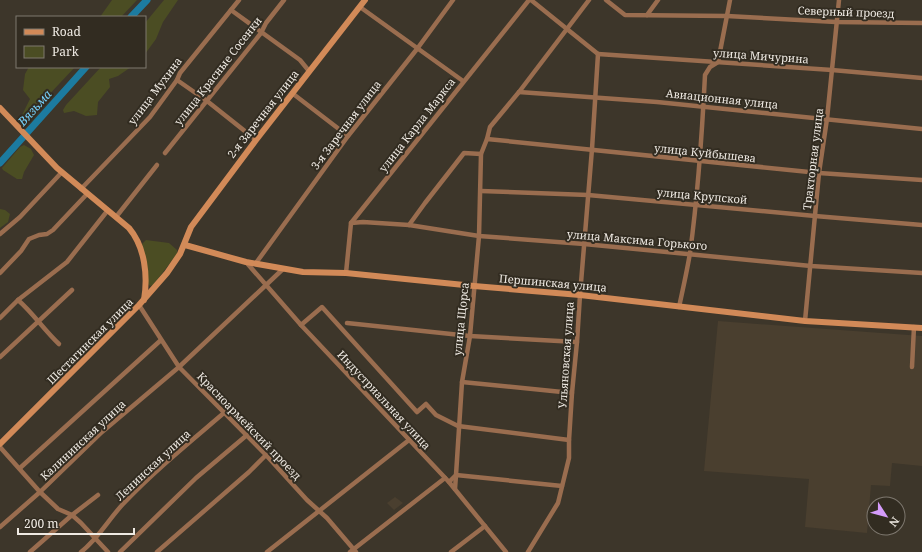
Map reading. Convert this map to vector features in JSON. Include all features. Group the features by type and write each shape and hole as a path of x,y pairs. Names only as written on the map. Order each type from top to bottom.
{"street":[{"name":"улица Мухина","path":"81,189 150,117 177,80 180,73 239,0"},
{"name":"улица Красные Сосенки","path":"165,153 261,33 266,23 284,0"},
{"name":"2-я Заречная улица","path":"185,245 191,227 292,93 366,0"},
{"name":"3-я Заречная улица","path":"256,264 348,136 417,49 453,0"},
{"path":"530,0 598,54"},
{"name":"улица Карла Маркса","path":"351,224 530,0"},
{"path":"409,225 424,203 464,153 481,154 490,127 519,92 589,0"},
{"name":"Северный проезд","path":"606,0 626,15 727,16 836,22 922,23"},
{"path":"647,15 658,0"},
{"path":"679,307 690,254 700,161 705,75 710,67 718,62 730,0"},
{"name":"Тракторная улица","path":"805,321 819,173 827,119 839,0"},
{"path":"360,7 463,82"},
{"path":"232,10 261,33 300,60 309,71"},
{"name":"улица Мичурина","path":"598,54 832,70 922,78"},
{"name":"Ульяновская улица","path":"528,552 558,503 569,458 572,393 596,97 598,54"},
{"path":"177,80 207,101 256,140"},
{"name":"Авиационная улица","path":"519,92 703,106 922,129"},
{"path":"292,93 348,136"},
{"path":"0,108 62,172 129,228 136,236 143,260 145,283 141,303"},
{"name":"улица Куйбышева","path":"487,139 819,173 922,180"},
{"name":"улица Щорса","path":"454,489 462,382 470,336 479,236 481,154"},
{"path":"116,217 157,165"},
{"path":"0,234 20,217 62,172"},
{"name":"улица Крупской","path":"480,191 588,195 922,225"},
{"path":"0,273 21,250 28,239 47,234 53,230 87,194"},
{"path":"0,318 18,300 67,262 108,210"},
{"name":"улица Максима Горького","path":"351,224 363,222 409,225 479,236 584,244 811,266 922,273"},
{"path":"346,273 351,224"},
{"name":"Першинская улица","path":"185,245 246,262 303,272 346,273 580,295 805,321 922,328"},
{"name":"Шестагинская улица","path":"0,445 141,303 173,265 185,245"},
{"name":"Индустриальная улица","path":"246,262 301,324 450,482 454,489 506,552"},
{"name":"Калининская улица","path":"0,527 40,492 102,432 179,367 283,269"},
{"path":"145,283 148,288 152,290"},
{"path":"0,357 72,290"},
{"path":"18,300 59,344"},
{"name":"Красноармейский проезд","path":"141,303 161,340 179,367 225,412 307,500 327,518 354,551"},
{"path":"301,324 322,308 417,412 426,404 436,414 458,426 569,440"},
{"path":"347,323 470,336 577,342"},
{"path":"912,367 914,327"},
{"path":"20,468 161,340"},
{"path":"462,382 572,393"},
{"name":"Ленинская улица","path":"81,552 92,544 95,538 122,505 225,412"},
{"path":"120,552 196,478 247,435"},
{"path":"267,552 409,440"},
{"path":"0,445 40,492 58,509 72,516 108,552"},
{"path":"157,552 249,472 266,455"},
{"path":"450,482 456,475 562,486"},
{"path":"354,551 445,478"},
{"path":"30,552 98,495"},
{"path":"451,552 484,526"}],"shaded area":[{"path":"718,321 922,336 922,466 892,463 890,486 871,485 870,496 866,496 866,533 805,527 809,479 704,471"},
{"path":"395,497 403,503 394,510 387,503"}],"green space":[{"path":"112,0 137,0 122,16 101,16"},
{"path":"164,0 178,0 163,22 156,39 146,53 146,22"},
{"path":"28,68 74,68 28,117 20,119 30,99 23,90 25,74"},
{"path":"100,68 130,68 118,76 109,79 110,87 98,102 97,115 86,116 74,111 64,113 63,110"},
{"path":"24,145 31,149 34,155 24,172 22,179 17,179 2,168 20,147"},
{"path":"0,209 5,210 10,214 8,222 0,228"},
{"path":"146,240 169,243 177,250 177,254 153,285 150,286 147,283 142,244"}],"waterway":[{"name":"Вязьма","path":"132,16 147,0"},
{"name":"Вязьма","path":"0,163 85,68"}]}
